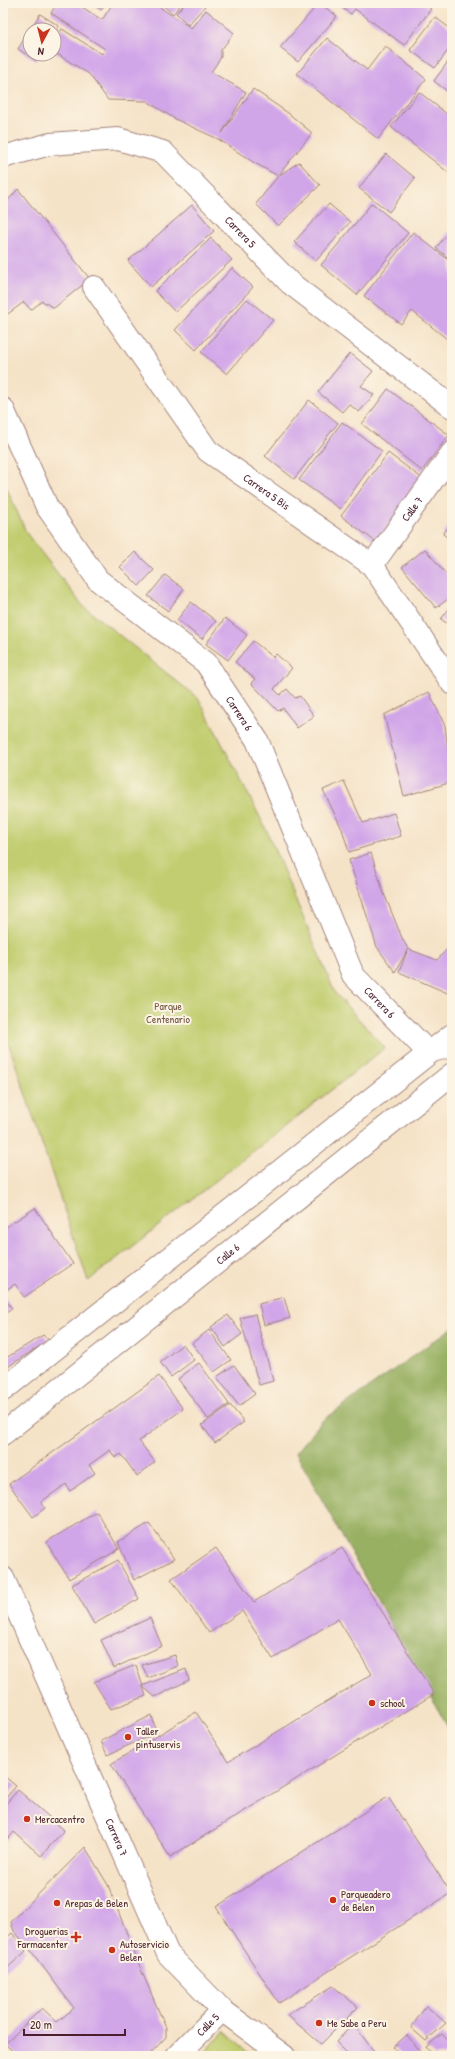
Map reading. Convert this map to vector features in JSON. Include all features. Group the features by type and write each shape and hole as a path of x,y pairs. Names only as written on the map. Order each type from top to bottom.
{"street":[{"name":"Carrera 5","path":"3,157 50,144 118,140 163,152 290,283 452,407"},
{"name":"Carrera 5 Bis","path":"94,287 208,451 372,565 452,684"},
{"name":"Carrera 6","path":"3,409 47,507 98,580 206,663 257,740 353,975 428,1052"},
{"name":"Calle 7","path":"372,565 452,453"},
{"path":"3,1390 452,1034"},
{"path":"428,1052 452,1046"},
{"name":"Calle 6","path":"3,1434 452,1074"},
{"name":"Carrera 7","path":"3,1578 168,1954 222,2010 284,2056"},
{"name":"Calle 5","path":"177,2056 222,2010"}],"green space":[{"name":"Parque Centenario","path":"3,480 27,534 83,606 199,699 265,827 335,993 385,1048 88,1281 3,1027"},
{"path":"452,1328 452,1735 296,1453 322,1421"},
{"path":"224,2031 252,2056 202,2056"}],"building":[{"path":"57,3 76,3 102,20 113,3 130,3 134,6 136,3 156,3 155,4 191,28 206,10 234,33 221,50 221,57 211,72 246,92 222,133 253,89 288,113 312,133 278,176 253,162 218,139 175,119 147,101 108,100 89,74 62,57 62,29 102,54 105,49 51,13"},
{"path":"91,3 106,3 101,10"},
{"path":"160,3 182,3 173,14"},
{"path":"186,3 201,3 205,6 188,25 176,13"},
{"path":"319,3 337,16 298,62 280,48"},
{"path":"335,3 422,3 431,9 404,45 355,9 351,14"},
{"path":"40,14 53,22 35,22"},
{"path":"435,17 452,30 452,45 435,68 410,50"},
{"path":"327,38 367,70 385,46 426,79 378,139 297,74"},
{"path":"22,43 22,52 18,49"},
{"path":"452,56 452,95 434,81"},
{"path":"419,92 452,118 452,169 449,173 391,127"},
{"path":"386,154 415,178 389,212 359,188"},
{"path":"299,162 320,185 278,226 256,204 278,176"},
{"path":"18,189 90,279 54,308 42,301 31,310 24,302 5,316 3,313 3,206"},
{"path":"372,203 408,233 357,295 321,265"},
{"path":"329,204 350,222 316,261 294,242"},
{"path":"192,205 214,231 151,287 128,261"},
{"path":"452,228 452,261 436,248"},
{"path":"413,232 452,263 452,343 412,311 401,324 364,296"},
{"path":"211,238 232,260 175,312 155,291"},
{"path":"232,268 253,287 196,350 175,330"},
{"path":"247,299 273,320 227,374 201,352"},
{"path":"350,353 373,371 361,386 374,395 359,412 349,404 342,412 318,392"},
{"path":"388,389 449,435 422,471 362,424"},
{"path":"309,400 338,423 294,479 265,456"},
{"path":"342,422 382,451 340,509 299,480"},
{"path":"388,453 423,479 376,542 341,516"},
{"path":"452,522 452,541 443,534"},
{"path":"425,549 452,581 452,596 436,608 402,567"},
{"path":"135,552 154,570 139,586 120,567"},
{"path":"165,575 184,589 168,611 148,596"},
{"path":"191,602 216,621 202,639 177,620"},
{"path":"452,605 452,627 441,619"},
{"path":"225,618 247,635 228,660 206,644"},
{"path":"253,641 273,657 276,654 292,668 274,689 280,695 287,689 295,698 300,696 314,716 297,728 283,708 278,711 251,683 255,679 235,662"},
{"path":"429,692 445,726 452,782 404,796 384,715"},
{"path":"344,781 363,823 394,813 401,836 349,852 342,829 323,790"},
{"path":"371,853 383,891 408,949 395,972 377,947 349,860"},
{"path":"450,946 452,947 452,995 399,972 408,949 437,960"},
{"path":"35,1208 73,1264 24,1297 15,1284 3,1292 3,1229"},
{"path":"3,1295 12,1309 3,1315"},
{"path":"284,1297 290,1318 264,1325 259,1304"},
{"path":"255,1314 273,1381 259,1385 240,1318"},
{"path":"228,1315 242,1334 225,1347 211,1327"},
{"path":"209,1330 231,1360 214,1372 192,1343"},
{"path":"43,1335 49,1340 3,1370 3,1354 6,1358"},
{"path":"183,1344 194,1360 171,1377 160,1362"},
{"path":"199,1363 229,1404 208,1419 178,1379"},
{"path":"234,1365 255,1394 239,1406 217,1377"},
{"path":"159,1376 183,1409 139,1441 155,1462 137,1476 121,1454 115,1458 110,1450 89,1465 95,1473 70,1491 66,1484 41,1502 45,1508 33,1517 9,1484"},
{"path":"230,1405 244,1422 215,1443 202,1425"},
{"path":"97,1512 119,1549 69,1579 46,1542"},
{"path":"149,1523 174,1559 134,1580 118,1542"},
{"name":"school","path":"216,1548 254,1602 342,1548 434,1694 170,1857 111,1764 196,1712 228,1762 372,1674 338,1619 273,1659 242,1611 209,1633 171,1579"},
{"path":"118,1560 139,1599 94,1624 72,1585"},
{"path":"150,1618 162,1646 114,1668 101,1640"},
{"path":"175,1655 178,1666 148,1678 142,1665"},
{"path":"136,1665 146,1696 111,1709 94,1682"},
{"path":"186,1669 189,1680 155,1697 142,1686"},
{"name":"Taller pintuservis","path":"152,1715 156,1733 107,1755 101,1741"},
{"path":"3,1775 16,1786 3,1801"},
{"name":"Mercacentro","path":"18,1790 64,1830 41,1856 14,1832 3,1845 3,1807"},
{"name":"Parqueadero de Belen","path":"388,1797 451,1893 279,2003 216,1907"},
{"path":"85,1847 108,1885 166,2028 166,2037 148,2056 18,2056 5,2044 42,2008 57,2022 74,2008 28,1947 14,1931 11,1922"},
{"path":"12,1933 26,1951 3,1972 3,1941"},
{"name":"Me Sabe a Peru","path":"333,1986 358,2007 321,2044 287,2015"},
{"path":"426,2006 446,2023 426,2041 411,2028"},
{"path":"353,2024 377,2055 376,2056 350,2056 336,2042"},
{"path":"442,2034 452,2045 452,2051 446,2056 434,2056 426,2047"},
{"path":"407,2035 421,2052 415,2056 403,2056 393,2047"},
{"path":"3,2050 10,2056 3,2056"}],"place":[{"name":"school","path":"372,1703"},
{"name":"Taller pintuservis","path":"128,1737"},
{"name":"Mercacentro","path":"27,1819"},
{"name":"Parqueadero de Belen","path":"333,1900"},
{"name":"Arepas de Belen","path":"57,1903"},
{"name":"Droguerias Farmacenter","path":"76,1937"},
{"name":"Autoservicio Belen","path":"112,1950"},
{"name":"Me Sabe a Peru","path":"319,2023"}]}
